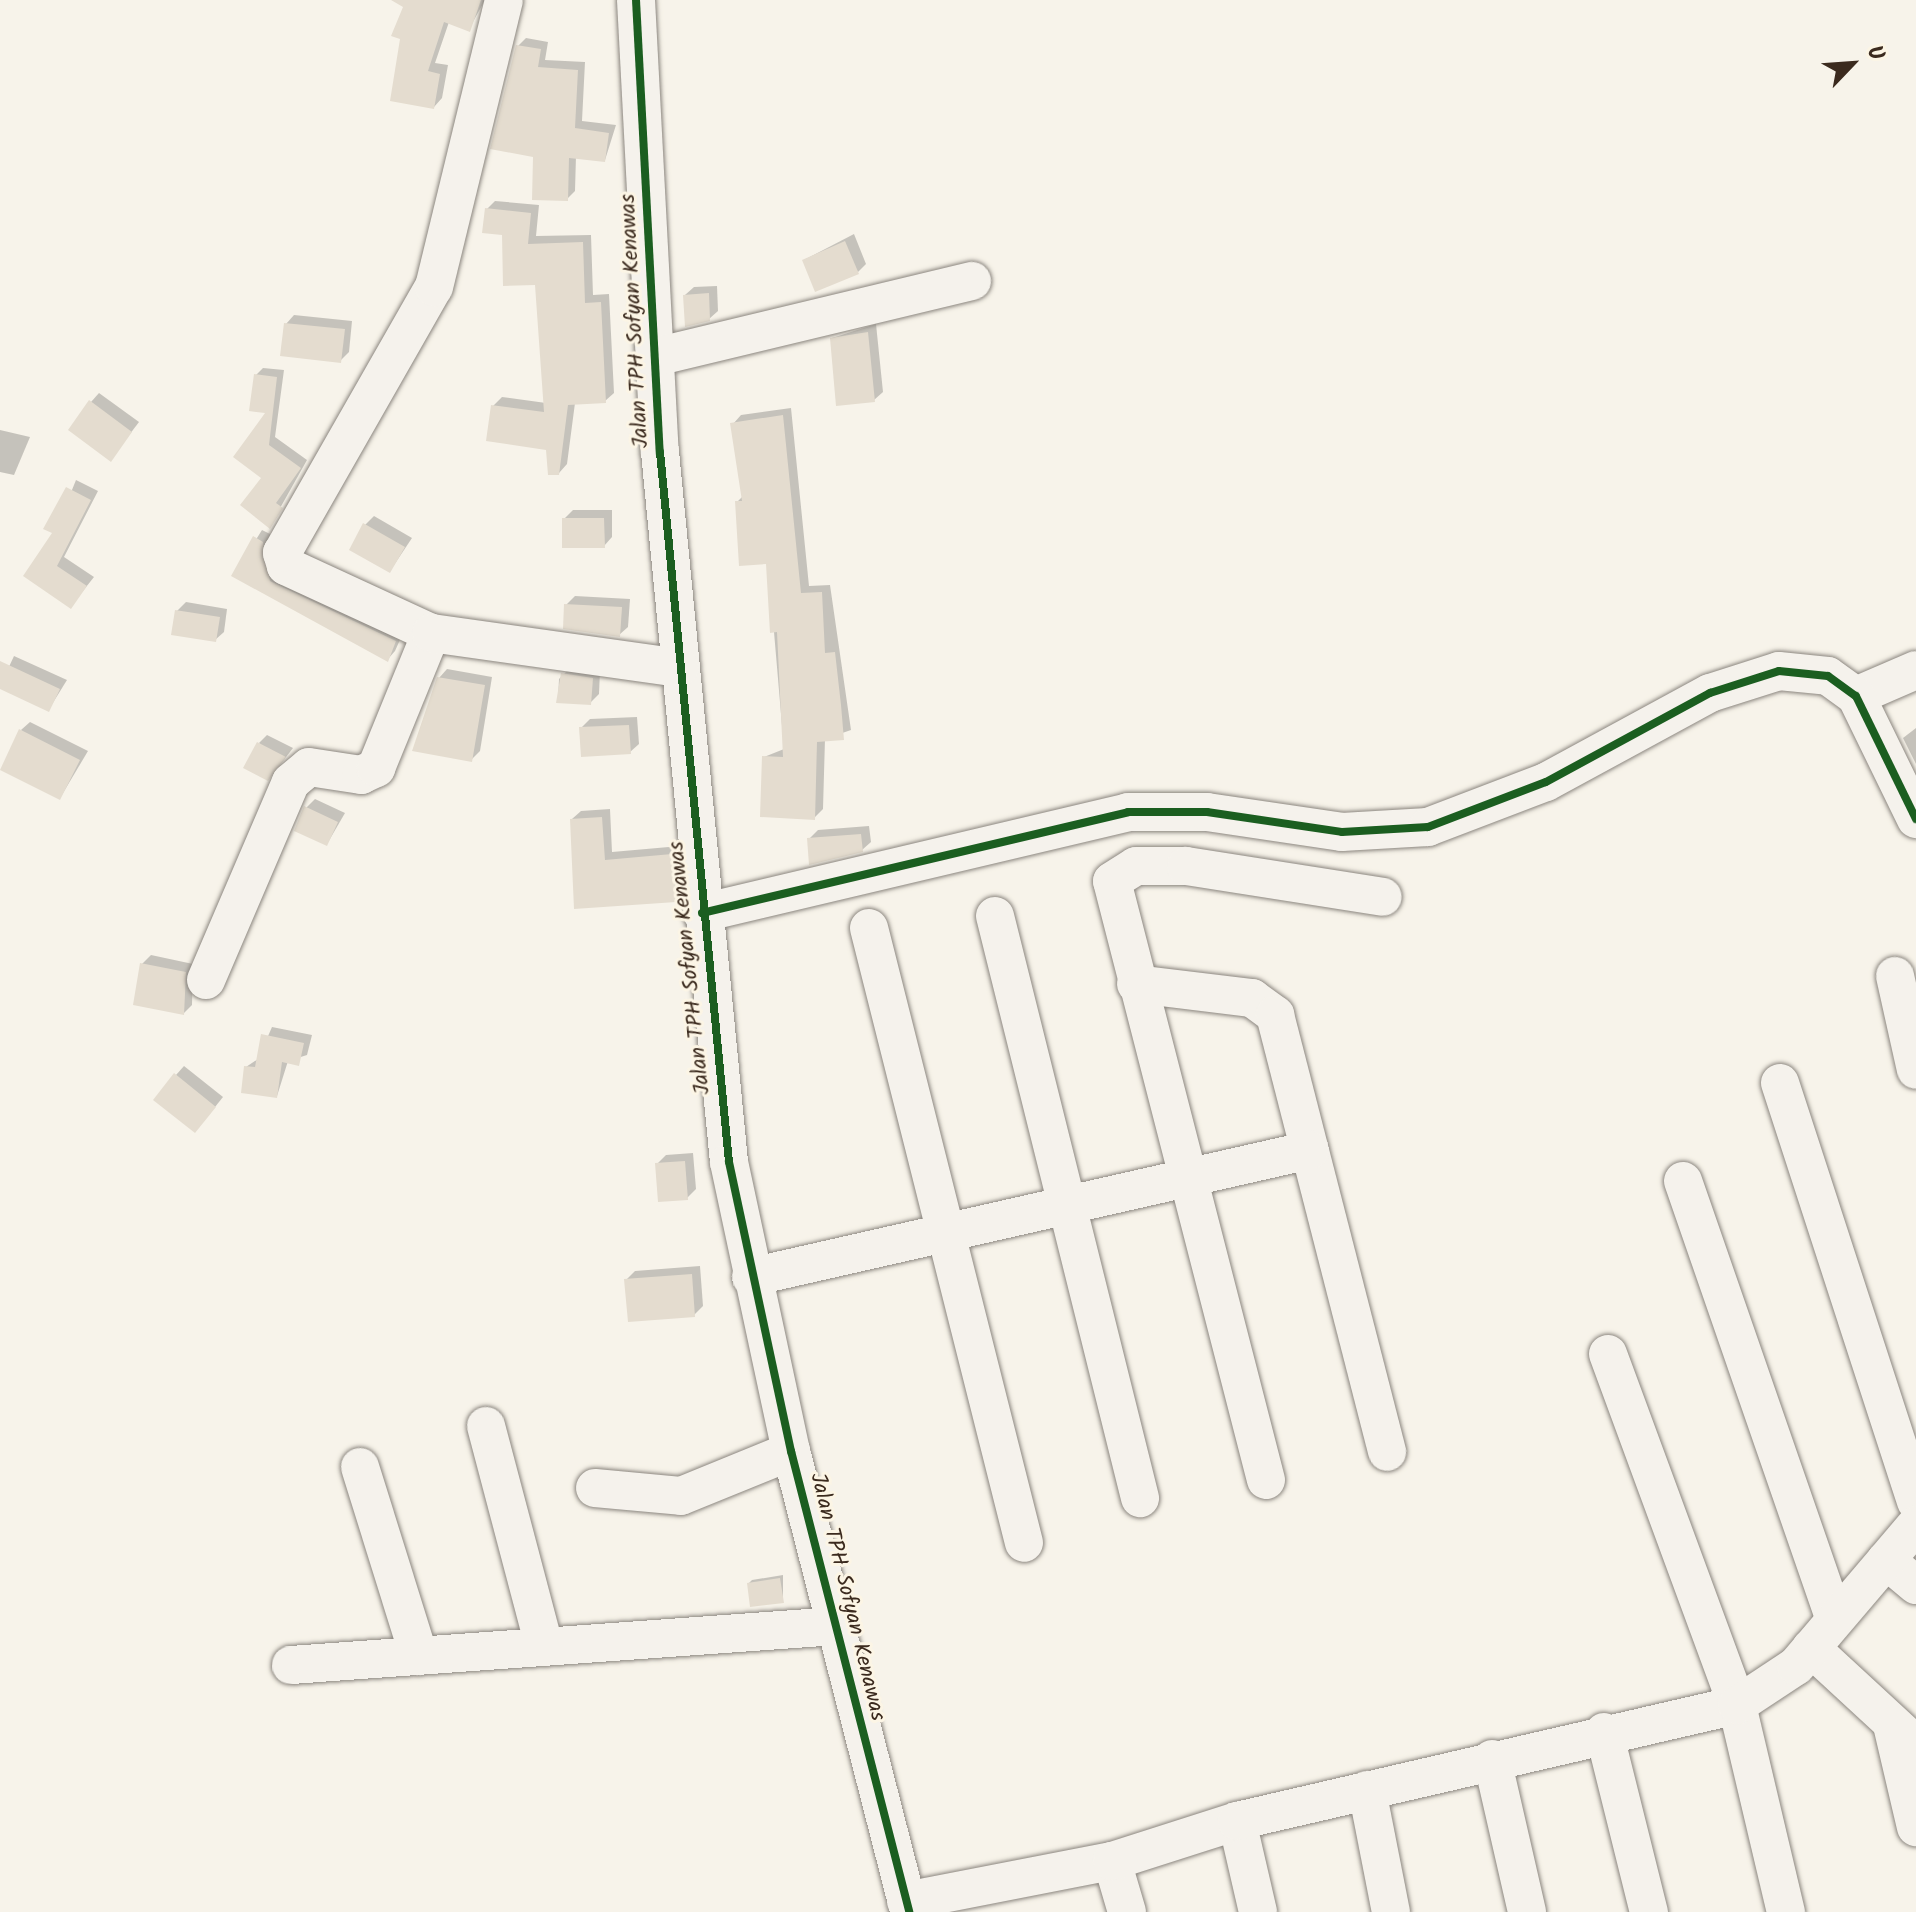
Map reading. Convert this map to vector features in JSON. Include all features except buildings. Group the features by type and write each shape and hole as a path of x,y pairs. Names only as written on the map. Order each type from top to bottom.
{"street":[{"path":"504,0 434,287 282,553 286,566 431,633 680,668"},
{"name":"Jalan TPH Sofyan Kenawas","path":"636,0 655,357 702,913 729,1162 751,1277 791,1451 907,1906"},
{"path":"655,357 972,281"},
{"path":"206,980 291,782 309,767 361,775 376,768 431,633"},
{"path":"1856,696 1916,670"},
{"path":"702,913 1128,812 1207,812 1342,832 1428,827 1546,782 1750,677 1806,671 1828,676 1856,696 1916,819"},
{"path":"1266,1480 1112,888 1124,870 1186,866 1383,897"},
{"path":"995,916 1070,1203 1140,1498"},
{"path":"869,928 942,1233 1024,1543"},
{"path":"1895,976 1916,1070"},
{"path":"1136,984 1270,1006 1387,1452"},
{"path":"1780,1083 1916,1501"},
{"path":"751,1277 1310,1150"},
{"path":"1683,1181 1823,1634 1904,1735 1916,1827"},
{"path":"1608,1354 1737,1705 1786,1912"},
{"path":"486,1426 544,1645"},
{"path":"595,1488 681,1496 791,1451"},
{"path":"360,1467 419,1656"},
{"path":"907,1906 1112,1861 1237,1821 1492,1759 1737,1705 1772,1688 1823,1634 1916,1525"},
{"path":"1886,1560 1916,1585"},
{"path":"291,1665 836,1626"},
{"path":"1604,1732 1649,1912"},
{"path":"1492,1759 1527,1912"},
{"path":"1367,1790 1391,1912"},
{"path":"1237,1821 1258,1912"},
{"path":"1112,1861 1127,1912"}],"cycle path":[{"path":"636,0 660,452 729,1162 791,1451 909,1912"},
{"path":"702,913 1128,812 1207,812 1342,832 1428,827 1546,782 1710,693 1779,671 1828,676 1856,696 1916,819"}]}
